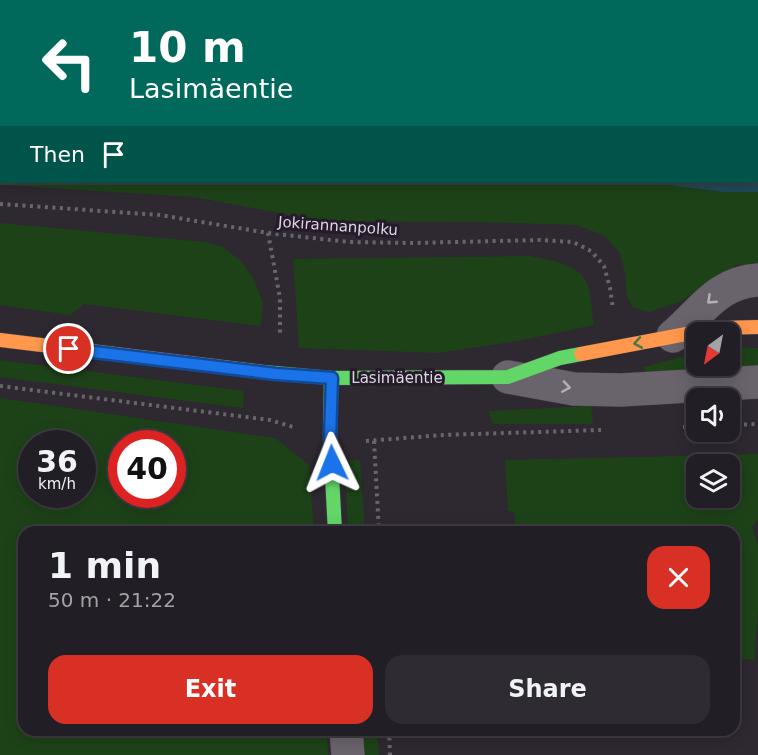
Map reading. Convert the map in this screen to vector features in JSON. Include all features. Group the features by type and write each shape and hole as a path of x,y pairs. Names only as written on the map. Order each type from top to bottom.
{"street":[{"path":"673,336 719,292 746,281 758,280"},
{"name":"Lasimäentie","path":"508,377 560,358 718,328 758,327"},
{"name":"Lasimäentie","path":"0,340 276,374 332,378 508,377 574,389 621,390 758,382"},
{"path":"332,378 330,439 335,526"},
{"path":"346,736 348,755"}],"path":[{"name":"Jokirannanpolku","path":"0,204 160,215 268,233 359,242 539,240 573,242 591,251 604,266 615,318"},
{"path":"268,233 280,298 280,339"},
{"path":"0,386 270,420 299,430"},
{"path":"740,425 758,424"},
{"path":"675,427 686,426"},
{"path":"379,526 374,441 443,435 601,430"},
{"path":"388,736 390,755"}],"green space":[{"path":"0,183 654,183 722,192 758,192 758,263 736,265 682,301 650,312 634,308 627,298 625,273 620,253 603,235 576,225 324,221 193,197 0,185"},
{"path":"0,223 206,242 223,247 241,261 253,278 263,303 261,326 84,304 70,315 0,305"},
{"path":"530,256 570,267 582,276 588,287 594,325 518,341 437,353 299,348 293,259"},
{"path":"740,347 758,348 758,367 740,368"},
{"path":"686,356 686,370 645,372 644,367"},
{"path":"0,360 244,391 243,408 0,377"},
{"path":"0,398 275,438 309,465 314,526 18,526 18,736 327,736 328,755 0,755"},
{"path":"591,406 593,424 493,424 488,411"},
{"path":"740,454 758,454 758,519 752,527 758,545 758,608 754,660 740,659 740,526 515,526 514,512 508,511 505,460 686,456 686,508 740,508"},
{"path":"360,460 365,526 348,526 345,461"},
{"path":"359,736 377,736 379,755 360,755"}],"water":[{"path":"654,183 758,183 758,192 722,192"}],"traffic: fast":[{"path":"263,372 331,378 508,377 560,358 581,354"},
{"path":"331,378 330,439 335,526"}],"traffic: slow":[{"path":"581,354 718,328 758,327"},
{"path":"0,340 263,372"}],"route":[{"path":"69,349 276,374 332,378 330,439 332,463"}]}
